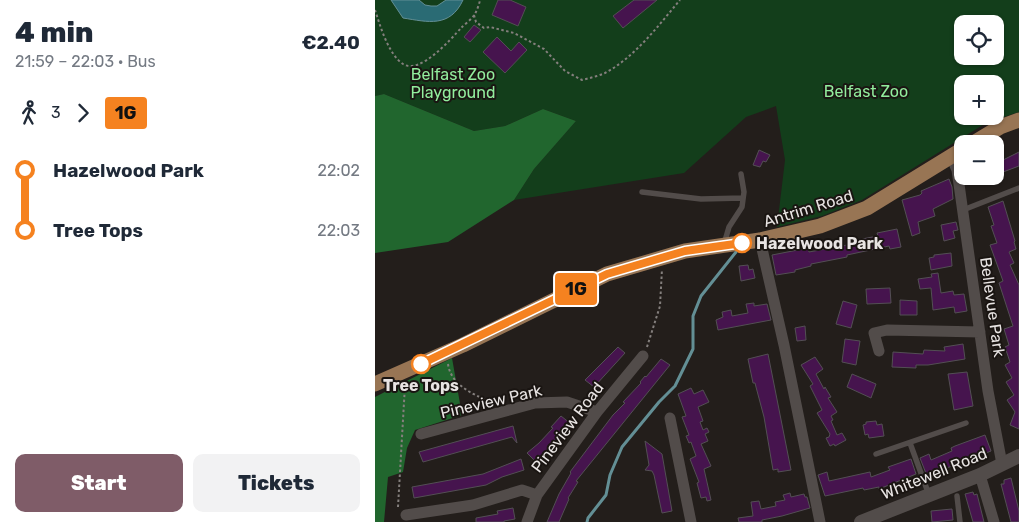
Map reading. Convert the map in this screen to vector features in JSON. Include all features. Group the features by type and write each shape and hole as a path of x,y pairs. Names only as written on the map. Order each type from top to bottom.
{"main road":[{"path":"987,135 1000,127 1019,120"},
{"name":"Antrim Road","path":"375,384 445,353 607,274 685,251 760,240 820,226 867,208 954,154"}],"street":[{"name":"Bellevue Park","path":"959,185 988,391 1002,464"},
{"path":"760,240 784,344 820,522"},
{"path":"879,351 874,334 887,330 979,332"},
{"name":"Pineview Road","path":"527,522 537,495 597,412 643,356"},
{"name":"Pineview Park","path":"421,434 535,403 567,402 597,412"},
{"path":"670,418 691,522"},
{"name":"Whitewell Road","path":"861,522 980,475 1019,456"},
{"path":"980,475 994,522"},
{"path":"402,514 473,505 522,490 537,495"}],"lane":[{"path":"724,246 729,227 742,207 744,192 741,174"},
{"path":"963,210 1019,188"},
{"path":"643,192 701,199 743,198"},
{"path":"877,454 966,423"},
{"path":"910,443 929,495"},
{"path":"957,496 960,522"}],"path":[{"path":"375,10 383,36 403,64 410,66 426,60 443,47 474,15 480,0"},
{"path":"474,15 476,22 484,28 490,27 514,33 544,49 565,71 582,80 604,73 627,57 659,25 679,0"},
{"path":"643,356 654,330 660,306 663,275 661,258"},
{"path":"445,353 449,373 455,382 471,393 508,411"},
{"path":"402,514 406,371"}],"green space":[{"name":"Belfast Zoo","path":"375,0 1019,0 1019,112 1004,117 1004,75 954,75 954,125 983,125 967,135 954,135 954,143 862,200 822,216 777,227 785,160 776,106 746,117 684,173 514,200 534,169 576,121 543,109 505,126 474,131 384,94 375,96"},
{"path":"384,94 474,131 505,126 543,109 576,121 534,169 514,200 448,242 375,253 375,96"},
{"path":"452,358 462,415 415,430 407,448 403,472 388,477 384,522 375,522 375,397"}],"water":[{"path":"391,0 419,0 425,5 437,6 446,0 463,0 458,9 445,19 421,21 403,18"}],"building":[{"path":"498,0 510,0 526,7 518,26 492,15"},
{"path":"634,0 657,0 623,28 613,16"},
{"path":"474,25 481,30 470,42 464,37"},
{"path":"497,37 511,51 519,42 527,50 505,73 483,52"},
{"path":"759,150 770,155 766,162 763,161 760,167 753,165"},
{"path":"1019,152 1019,166 1004,172 1004,160"},
{"path":"949,179 953,199 933,209 935,216 918,222 920,233 912,236 902,200 920,195 921,191"},
{"path":"1003,201 1016,249 1009,252 1014,263 1010,265 1019,285 1019,429 1010,425 1015,412 1007,400 1014,395 1006,382 1012,378 1005,365 1010,362 1005,347 1009,345 1004,329 1013,326 999,283 1003,281 990,245 997,243 991,226 994,225 988,207"},
{"path":"956,222 958,230 953,231 955,238 944,241 941,225"},
{"path":"897,229 901,247 890,249 889,246 847,255 847,257 811,264 811,266 795,270 795,272 776,275 772,255 808,248 809,252 852,244 851,241 878,236 877,233"},
{"path":"951,253 952,266 931,270 929,258 934,257 934,255"},
{"path":"748,265 749,270 753,269 755,278 741,281 739,266"},
{"path":"938,273 941,293 953,291 954,295 964,294 967,311 955,313 954,307 933,310 931,288 920,289 918,279 932,277 931,274"},
{"path":"890,288 891,303 867,304 866,289"},
{"path":"900,300 917,301 917,315 900,315"},
{"path":"843,301 857,305 851,328 836,324"},
{"path":"754,303 754,306 767,304 771,320 718,330 716,320 723,317 722,312 731,310 732,316 748,313 746,304"},
{"path":"805,326 806,340 797,341 795,328"},
{"path":"845,339 860,341 856,365 842,362"},
{"path":"963,344 965,359 916,365 916,368 892,367 893,352 923,354 924,350 945,351 944,347"},
{"path":"618,347 625,353 594,387 585,380"},
{"path":"768,354 791,470 778,472 778,469 773,470 764,417 755,383 753,383 748,359"},
{"path":"815,357 823,369 816,374 831,397 828,398 837,412 831,416 833,420 831,421 837,435 842,433 846,440 835,446 834,444 830,446 826,438 830,434 817,413 822,410 810,386 813,384 801,365"},
{"path":"661,359 670,365 576,481 578,482 568,498 559,522 547,522 570,472 613,415 625,403 623,402"},
{"path":"967,372 973,406 954,410 948,374"},
{"path":"852,374 876,384 871,398 847,387"},
{"path":"691,388 694,394 703,390 709,402 698,407 703,421 700,422 703,430 707,428 709,432 705,434 708,441 701,444 711,466 704,469 711,500 707,501 706,497 701,498 697,483 699,482 690,459 696,456 691,442 689,443 686,436 689,435 682,417 686,416 678,394"},
{"path":"561,416 571,424 536,462 527,453 553,428 551,427"},
{"path":"876,421 877,425 882,424 884,436 869,438 868,434 865,435 863,425 866,422"},
{"path":"513,426 517,443 512,437 423,462 419,452"},
{"path":"985,435 991,451 981,455 980,452 966,458 967,460 927,476 920,458 929,454 931,460 952,451 951,448 955,446"},
{"path":"645,441 662,454 672,511 662,513 654,475 652,471 645,470 649,465"},
{"path":"521,459 524,470 502,477 486,485 414,498 412,487 483,474"},
{"path":"911,459 916,474 879,489 879,487 864,490 863,488 825,496 818,475 827,472 829,481 870,472 871,477 890,470 888,467"},
{"path":"1011,478 1019,511 1019,522 1011,522 1001,484 1004,484 1004,480"},
{"path":"973,492 974,495 977,494 984,522 973,522 965,494"},
{"path":"790,493 791,497 804,494 807,497 810,508 762,520 762,522 739,522 738,518 753,516 751,502 759,501 761,509 776,506 775,502 785,500 783,495"},
{"path":"513,508 515,519 504,522 476,522 476,518 498,514 497,511"},
{"path":"952,509 953,520 932,522 931,511"}],"waterway":[{"path":"587,522 606,495 610,475 622,447 659,402 675,386 693,349 693,316 701,296 736,252"}],"bus line":[{"name":"1G","path":"421,364 607,274 685,251 742,243"}],"place":[{"name":"Hazelwood Park","path":"742,243"},
{"name":"Tree Tops","path":"421,364"}],"park label":[{"name":"Belfast Zoo Playground","path":"453,83"}]}
